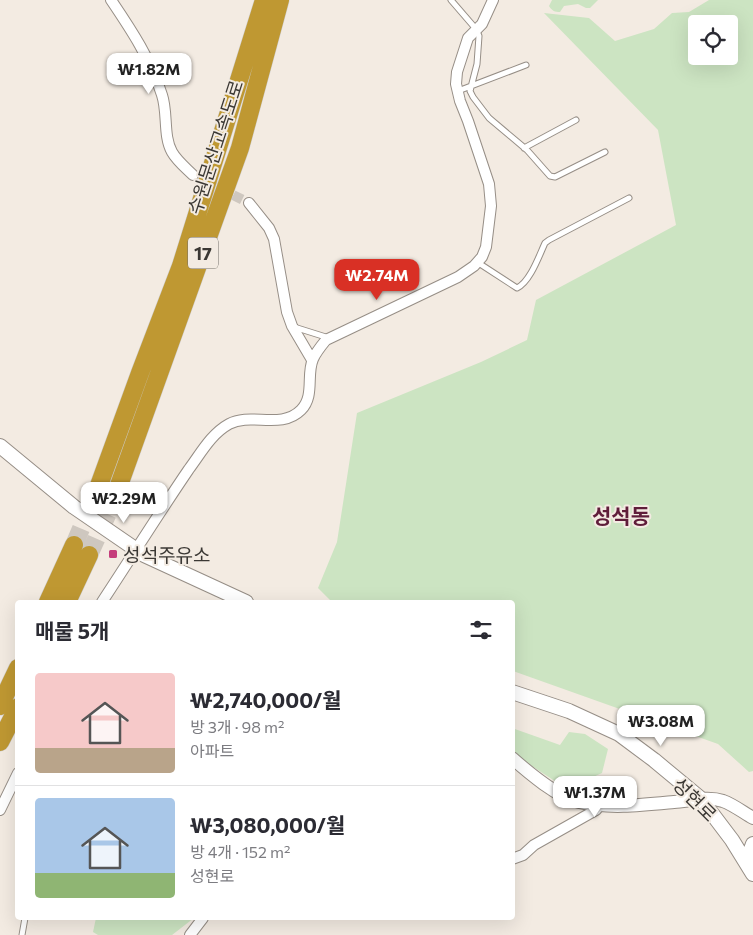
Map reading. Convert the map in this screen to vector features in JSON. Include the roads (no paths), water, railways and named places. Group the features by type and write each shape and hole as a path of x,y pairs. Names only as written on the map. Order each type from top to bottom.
{"highway":[{"name":"수원문산고속도로","path":"97,491 182,266 264,0"},
{"name":"수원문산고속도로","path":"113,502 240,148 280,0"},
{"path":"49,600 74,545"},
{"path":"68,600 89,555"},
{"path":"0,706 15,674"},
{"path":"0,742 15,712"}],"main road":[{"path":"0,446 74,506 136,550 242,600"},
{"name":"성현로","path":"515,693 569,711 619,734 654,760 701,799 732,840 753,874"},
{"path":"753,844 749,856 753,874"}],"street":[{"path":"111,0 142,45 163,96 168,138 172,151 193,174"},
{"path":"103,600 176,489 217,432 238,420 269,421 287,418 299,412 304,407 308,394 312,360 320,346 330,338 458,277 477,262 486,247 491,206 489,184 460,101 457,72 468,38 482,24 493,0"},
{"path":"249,203 269,228 274,239 287,312 292,326 312,360"},
{"path":"515,760 548,786 579,802 633,805 701,799 724,801 753,818"},
{"path":"0,810 15,779"},
{"path":"515,858 523,855 543,840 596,810 600,804"},
{"path":"190,935 201,920"}],"lane":[{"path":"451,0 476,29 479,36 477,64 470,91 480,108 489,118 524,148 550,176 555,177 605,152"},
{"path":"458,91 526,65"},
{"path":"524,148 576,120"},
{"path":"477,262 517,288 527,279 545,243 629,198"},
{"path":"292,326 330,338"},
{"path":"22,935 25,920"}],"tunnel":[{"path":"193,175 249,203"},
{"path":"74,545 97,491"},
{"path":"89,555 113,502"}],"place":[{"name":"성석주유소","path":"113,554"}],"district":[{"name":"성석동","path":"621,515"}]}
